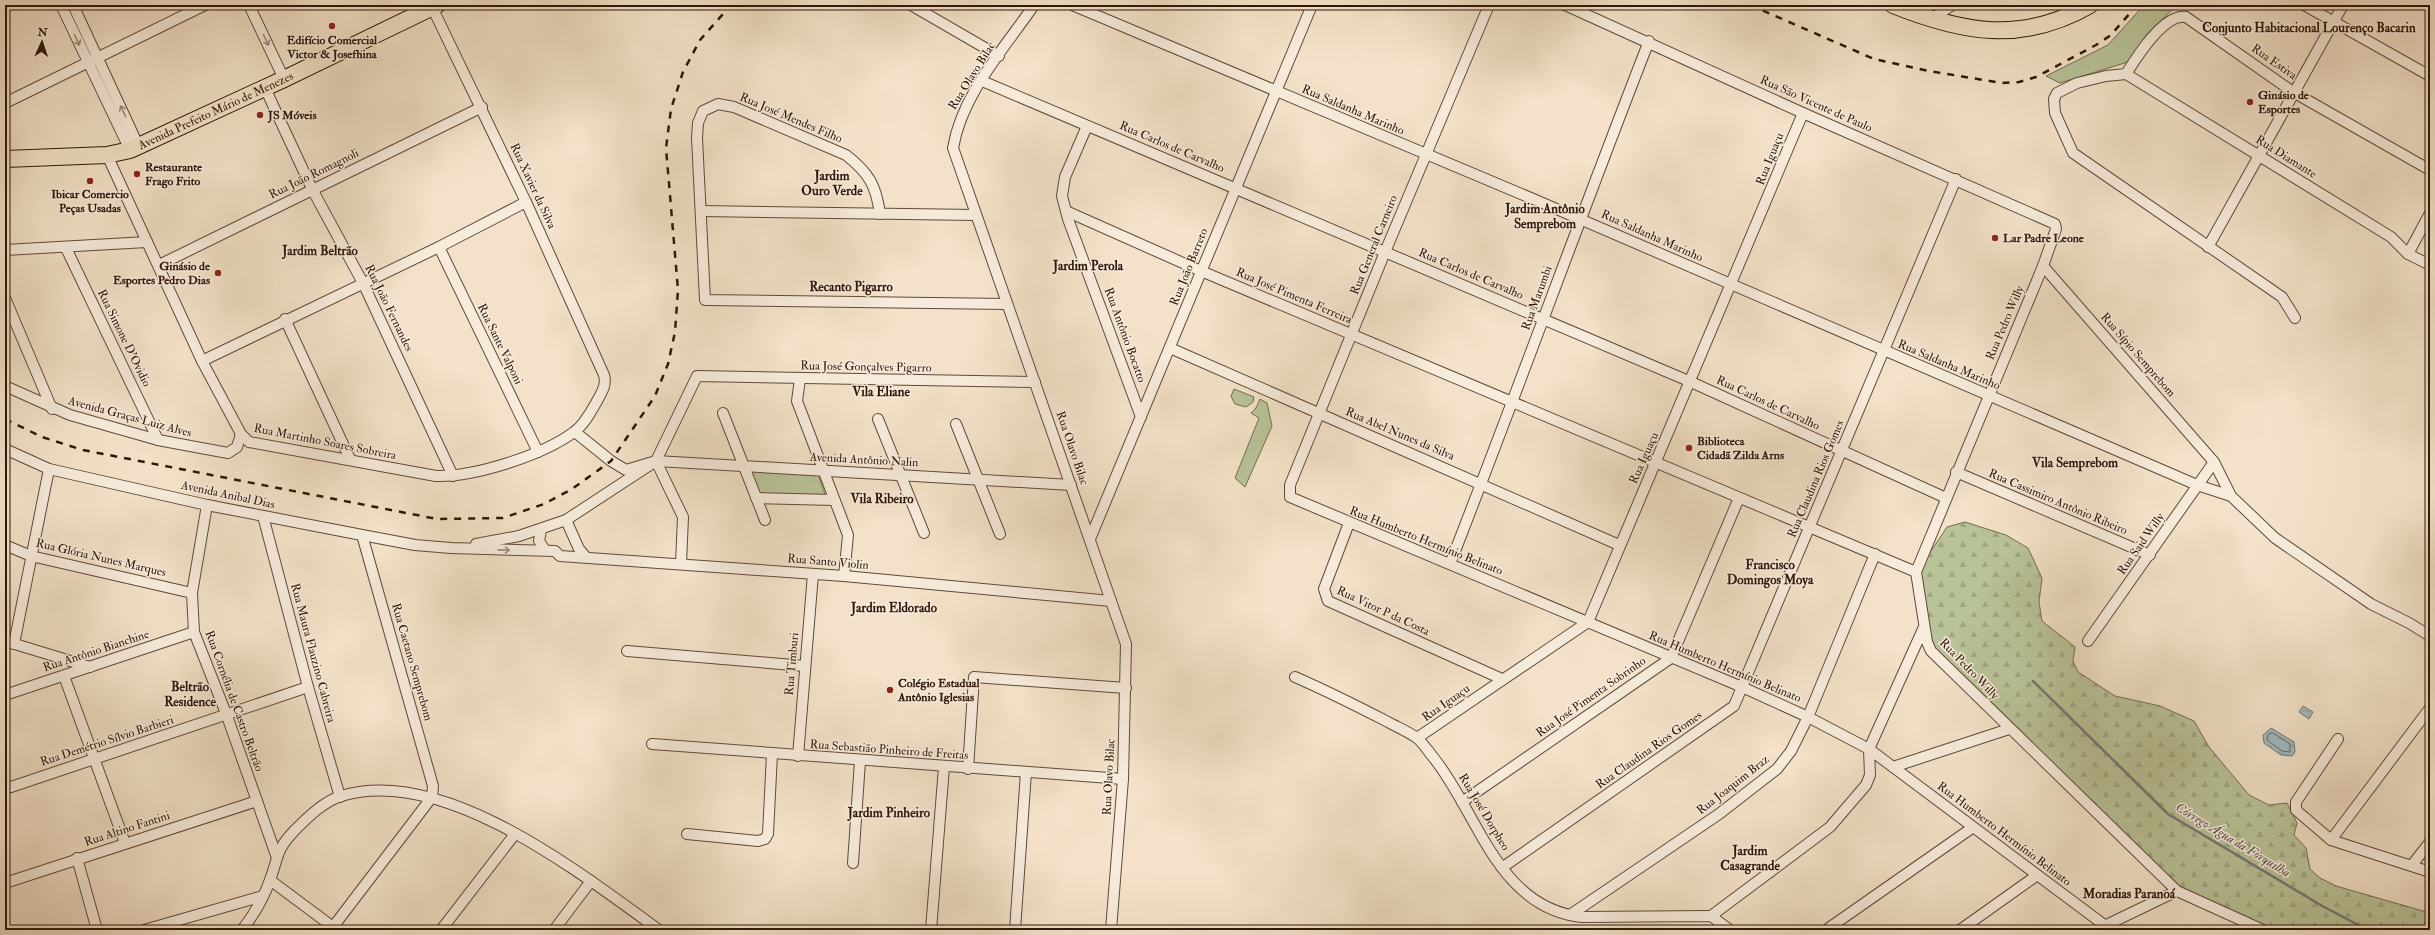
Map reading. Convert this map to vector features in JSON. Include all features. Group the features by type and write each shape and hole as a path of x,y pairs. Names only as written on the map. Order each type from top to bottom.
{"main road":[{"path":"1900,6 1933,18 1984,31 2015,30 2046,26 2090,5"},
{"name":"Avenida Prefeito Mário de Menezes","path":"5,159 107,155 134,149 284,79 433,6"}],"street":[{"path":"61,5 88,62 134,149"},
{"path":"73,5 97,57 134,149"},
{"path":"5,103 205,5"},
{"path":"250,5 284,79"},
{"path":"911,5 999,56"},
{"name":"Rua Olavo Bilac","path":"1034,5 966,106 956,129 953,148 1126,644 1123,779 1111,930"},
{"name":"Rua Saldanha Marinho","path":"1072,5 1580,219 1884,352 2197,485 2231,496"},
{"name":"Rua João Barreto","path":"1090,539 1170,348 1200,271 1312,5"},
{"name":"Rua General Carneiro","path":"1290,497 1290,485 1385,252 1489,5"},
{"name":"Rua São Vicente de Paulo","path":"1565,5 1649,41 1803,113 2053,222 2056,225"},
{"path":"1933,18 1952,5"},
{"path":"2304,5 2430,76"},
{"path":"2208,247 2293,92 2343,5"},
{"name":"Rua Xavier da Silva","path":"433,6 526,202 606,381"},
{"name":"Rua Estiva","path":"2126,74 2148,42 2176,18 2181,16 2192,20 2293,92 2430,170"},
{"name":"Rua Marumbi","path":"1450,564 1514,401 1580,219 1649,41"},
{"path":"2126,74 2106,76 2077,84 2057,93 2054,99 2054,113 2075,156 2282,297 2295,318"},
{"name":"Rua Diamante","path":"2126,74 2391,237 2408,254 2430,265"},
{"name":"Rua Carlos de Carvalho","path":"982,81 1691,382 1946,498"},
{"name":"Rua João Fernandes","path":"265,88 312,189 363,283 454,476"},
{"name":"Rua José Mendes Filho","path":"880,214 873,184 862,167 846,155 734,107 718,104 703,111 698,123 705,300 1007,304"},
{"name":"Rua João Romagnoli","path":"159,265 312,189 482,108"},
{"name":"Rua Iguaçu","path":"1417,738 1588,622 1619,545 1656,463 1732,285 1803,113"},
{"name":"Rua Antônio Bocatto","path":"1087,126 1065,177 1062,196 1141,417"},
{"name":"Rua Martinho Soares Sobreira","path":"107,155 202,361 241,434 251,442 350,459 425,475 454,476 519,460 538,452 575,432 588,416 606,381"},
{"name":"Rua Claudina Rios Gomes","path":"1503,867 1734,706 1956,179"},
{"path":"202,361 285,319 439,247 526,202"},
{"name":"Rua José Pimenta Ferreira","path":"1066,210 1200,271 1514,401 1656,463 1811,526 1916,572"},
{"path":"701,212 976,215"},
{"path":"2408,254 2430,213"},
{"name":"Rua Pedro Willy","path":"2056,225 2043,266 1956,472 1916,572 1923,629 1931,651 2009,729 2177,891 2263,930"},
{"path":"5,250 66,248 147,242"},
{"name":"Rua Sante Valponi","path":"439,247 538,452"},
{"name":"Rua Simone D’Ovidio","path":"66,248 158,440"},
{"name":"Rua Sípio Semprebom","path":"2043,266 2214,462 2231,496"},
{"path":"5,298 52,409"},
{"path":"285,319 350,459"},
{"name":"Rua Abel Nunes da Silva","path":"1170,348 1482,483 1619,545"},
{"name":"Rua José Gonçalves Pigarro","path":"656,461 697,376 1035,382"},
{"path":"800,379 797,400 823,472 848,534 844,576"},
{"name":"Avenida Graças Luiz Alves","path":"5,386 52,409 158,440 228,453 237,447 241,434"},
{"path":"723,413 765,520"},
{"path":"878,419 924,533"},
{"path":"956,424 979,478 1000,534"},
{"path":"575,432 611,461 626,470 618,487"},
{"name":"Avenida Anibal Dias","path":"5,449 49,469 207,505 415,545 451,548 545,550"},
{"path":"656,461 683,517 681,564"},
{"name":"Avenida Antônio Nalin","path":"626,470 656,461 823,472 979,478 1071,485"},
{"name":"Avenida Anibal Dias","path":"451,548 501,540 541,530 566,520 656,461"},
{"name":"Rua Said Willy","path":"2088,641 2150,556 2214,462"},
{"path":"49,469 32,556 10,643 90,667"},
{"name":"Rua Cassimiro Antônio Ribeiro","path":"1956,472 2150,556"},
{"path":"2231,496 2275,538 2371,604 2409,623 2430,636"},
{"name":"Rua Humberto Hermínio Belinato","path":"1290,497 1742,687 1808,716 1869,748 2104,928"},
{"path":"756,498 834,500"},
{"path":"1671,658 1739,498"},
{"name":"Rua Cornélia de Castro Beltrão","path":"207,505 192,593 194,632 227,716 276,855"},
{"name":"Rua Maura Flauzino Cabreira","path":"263,516 308,687 340,797"},
{"path":"566,520 573,538 585,556"},
{"name":"Rua Vitor P da Costa","path":"1349,523 1324,589 1328,601 1502,679"},
{"path":"541,530 539,541 545,550"},
{"name":"Rua Caetano Semprebom","path":"362,535 431,773 432,797"},
{"path":"560,556 567,550 573,538"},
{"name":"Rua Glória Nunes Marques","path":"5,545 32,556 192,593"},
{"name":"Rua Santo Violin","path":"545,550 555,551 560,556 585,556 844,576 1111,601"},
{"name":"Rua Joaquim Braz","path":"1570,916 1719,814 1777,769 1791,751 1808,716 1875,554"},
{"name":"Rua Timburi","path":"798,756 813,574"},
{"path":"2409,623 2430,629"},
{"path":"1730,930 1711,916 1797,854 1838,820 1869,779 1869,748 1923,629"},
{"name":"Rua Antônio Bianchine","path":"5,695 194,632"},
{"path":"626,651 805,666"},
{"name":"Rua José Pimenta Sobrinho","path":"1462,802 1671,658"},
{"path":"64,676 125,843"},
{"path":"968,768 974,677 1126,688"},
{"name":"Rua José Dorpheo","path":"1295,677 1349,701 1417,738 1439,764 1476,829 1511,881 1534,901 1570,916 1711,916"},
{"name":"Rua Demétrio Sílvio Barbieri","path":"5,789 94,758 227,716 308,687"},
{"path":"2331,840 2430,708"},
{"path":"1893,767 2009,729"},
{"path":"2338,739 2296,802 2296,810 2331,840 2430,872"},
{"name":"Rua Sebastião Pinheiro de Freitas","path":"652,744 860,761 1123,779"},
{"path":"686,834 758,840 765,839 768,834 772,754"},
{"path":"853,863 860,761"},
{"path":"930,930 944,767"},
{"path":"1015,930 1026,772"},
{"path":"242,930 263,896 270,880 276,855 284,842 315,812 340,797 377,790 432,797 472,811 515,834 591,881 659,930"},
{"path":"270,880 335,929 432,797"},
{"name":"Rua Altino Fantini","path":"5,882 257,801"},
{"path":"1826,930 1972,828"},
{"path":"441,930 515,834"},
{"path":"2412,865 2430,842"},
{"path":"77,858 97,930"},
{"path":"1960,930 2036,876"},
{"path":"554,930 591,881"},
{"path":"2104,928 2177,891"},
{"path":"144,930 263,896"}],"green space":[{"path":"2144,5 2177,5 2147,34 2128,62 2060,83 2046,76 2108,45"},
{"path":"1234,389 1254,397 1253,402 1246,407 1235,404 1231,396"},
{"path":"1260,399 1267,403 1272,426 1245,487 1235,478 1259,418 1251,413 1256,408"},
{"path":"749,471 818,474 826,497 760,495"},
{"path":"1965,522 2006,535 2028,548 2042,578 2039,602 2042,621 2075,647 2073,661 2078,672 2115,696 2160,706 2194,721 2209,747 2249,795 2269,805 2287,803 2297,823 2294,835 2306,848 2310,869 2320,878 2336,886 2430,913 2430,930 2276,930 2180,888 1932,650 1917,572 1947,527"}],"water":[{"path":"2303,706 2313,712 2309,719 2299,712"},
{"path":"2271,728 2294,742 2295,752 2292,756 2281,755 2264,743 2263,735"}],"waterway":[{"name":"Córrego Água da Forquilha","path":"2033,681 2168,814 2324,907 2368,930"}],"railway":[{"path":"5,419 42,437 83,450 437,519 503,518 544,504 572,489 611,461 655,396 668,364 675,332 678,290 666,148 671,109 683,72 700,40 731,5"},
{"path":"1750,5 1874,59 1929,71 2002,83 2019,82 2036,77 2096,45 2111,35 2137,5"}],"place":[{"name":"Edifício Comercial Victor & Josefhina","path":"332,26"},
{"name":"Ginásio de Esportes","path":"2250,102"},
{"name":"JS Móveis","path":"260,115"},
{"name":"Restaurante Frago Frito","path":"137,174"},
{"name":"Ibicar Comercio Peças Usadas","path":"90,181"},
{"name":"Lar Padre Leone","path":"1995,238"},
{"name":"Ginásio de Esportes Pedro Dias","path":"218,273"},
{"name":"Biblioteca Cidadã Zilda Arns","path":"1689,448"},
{"name":"Colégio Estadual Antônio Iglesias","path":"890,690"}],"district":[{"name":"Conjunto Habitacional Lourenço Bacarin","path":"2309,28"},
{"name":"Jardim Ouro Verde","path":"832,184"},
{"name":"Jardim Antônio Semprebom","path":"1545,216"},
{"name":"Jardim Beltrão","path":"320,251"},
{"name":"Jardim Perola","path":"1088,266"},
{"name":"Recanto Pigarro","path":"851,287"},
{"name":"Vila Eliane","path":"881,392"},
{"name":"Vila Semprebom","path":"2075,463"},
{"name":"Vila Ribeiro","path":"882,499"},
{"name":"Francisco Domingos Moya","path":"1770,572"},
{"name":"Jardim Eldorado","path":"894,608"},
{"name":"Beltrão Residence","path":"190,694"},
{"name":"Jardim Pinheiro","path":"889,813"},
{"name":"Jardim Casagrande","path":"1750,858"},
{"name":"Moradias Paranoá","path":"2129,894"}]}
